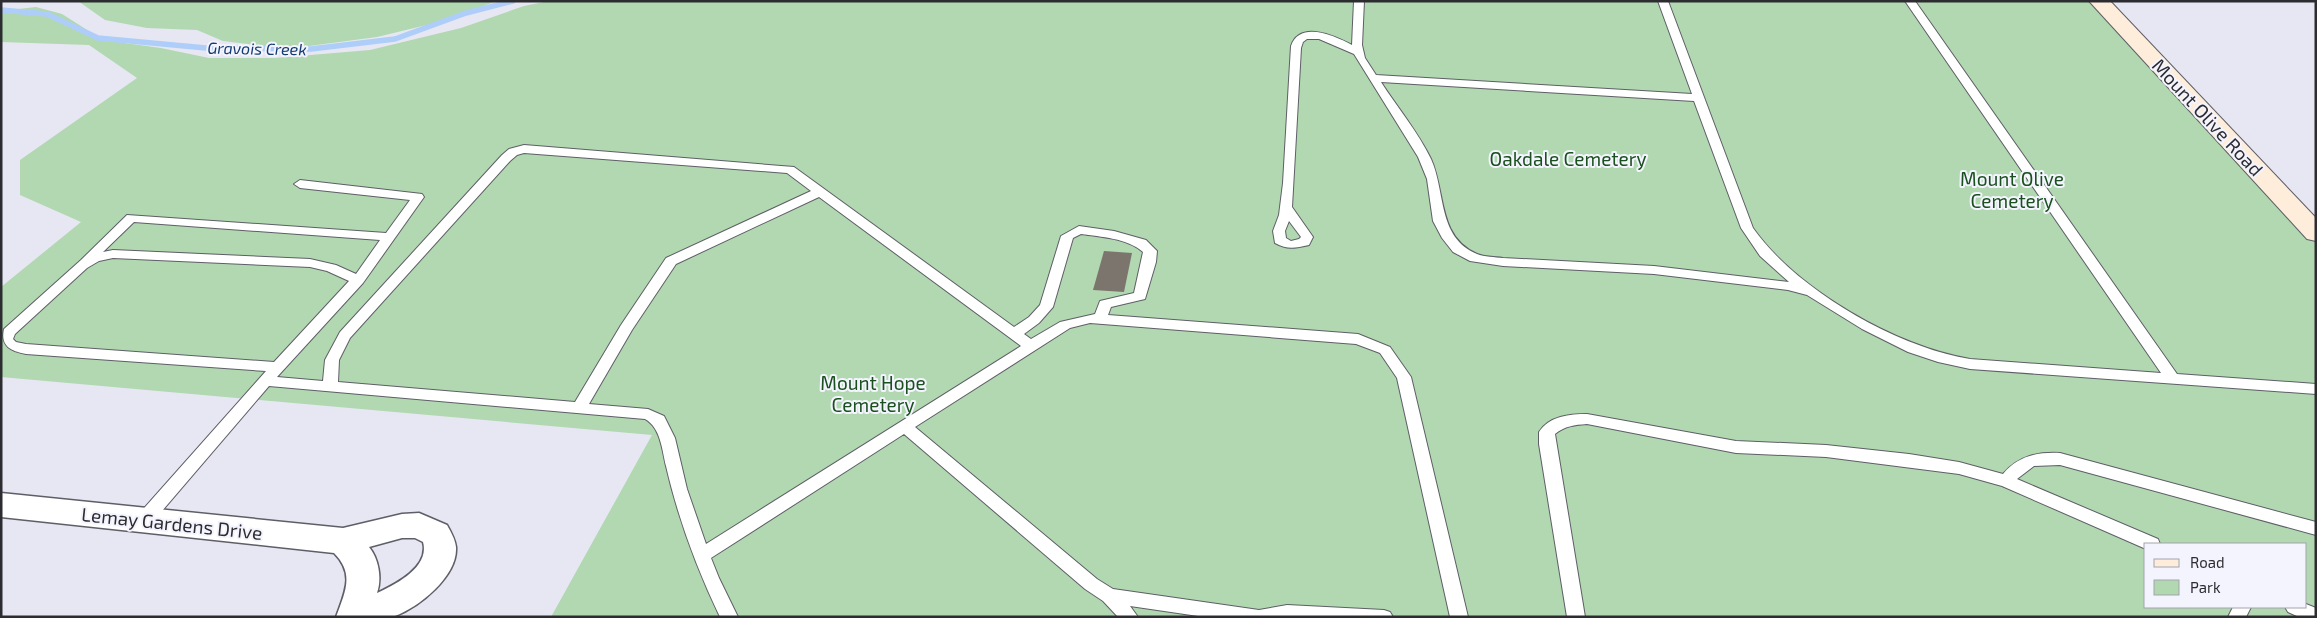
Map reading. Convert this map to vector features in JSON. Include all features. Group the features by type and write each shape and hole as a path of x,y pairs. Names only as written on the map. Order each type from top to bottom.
{"street":[{"name":"Mount Olive Road","path":"2099,1 2316,233"},
{"name":"Lemay Gardens Drive","path":"1,505 343,541 402,526 419,525 436,534 440,549 435,566 425,580 398,598 361,617"},
{"path":"343,541 360,558 364,583 353,617"}],"lane":[{"path":"1359,1 1359,53"},
{"path":"1663,1 1747,228 1764,252 1783,270 1818,295 1873,329 1907,346 1951,361 2316,389"},
{"path":"1910,1 2173,379"},
{"path":"1286,207 1289,183 1295,56 1298,40 1302,37 1324,37 1347,45 1359,53 1424,157 1433,180 1439,221 1448,238 1458,249 1475,258 1504,262 1572,264 1664,271 1789,286 1818,295"},
{"path":"1373,78 1699,98"},
{"path":"331,387 328,372 336,347 345,335 513,152 524,149 773,167 790,170 1031,346"},
{"path":"144,520 265,381 280,367 358,280 418,197 300,184"},
{"path":"578,408 626,328 671,261 821,191"},
{"path":"280,367 26,349 11,346 6,340 9,332 131,218 389,237"},
{"path":"1015,333 1034,320 1046,307 1066,236 1079,230 1141,243 1150,251 1140,296 1132,300 1114,301 1104,304 1100,318"},
{"path":"82,265 95,258 114,254 310,263 331,268 358,280"},
{"path":"702,555 1065,325 1090,318 1100,318 1358,339 1385,350 1404,378 1459,617"},
{"path":"265,381 648,414 659,420 667,438 679,489 710,578 729,617"},
{"path":"1576,617 1547,444 1547,432 1556,424 1569,420 1587,419 1736,447 1826,451 1909,460 1959,468 2006,481 2150,543"},
{"path":"904,426 1091,584 1109,596 1129,617"},
{"path":"2006,481 2017,467 2029,460 2042,458 2060,459 2316,529"},
{"path":"1109,596 1258,617 1287,612 1384,617"},
{"path":"2296,608 2316,616"}],"green space":[{"path":"78,1 497,1 439,22 377,37 309,46 264,46 223,41 197,30 147,28 105,20"},
{"path":"549,1 2094,1 2316,241 2316,617 551,617 652,435 1,377 1,287 81,222 20,195 20,160 137,78 89,45 1,42 1,11 36,7 62,14 103,40 161,48 209,58 275,58 370,50 461,28 524,6"}],"building":[{"path":"1104,251 1132,253 1124,292 1093,290"}],"waterway":[{"name":"Gravois Creek","path":"1,10 47,14 98,38 206,48 311,49 395,39 466,13 513,1"}],"park label":[{"name":"Oakdale Cemetery","path":"1568,158"},
{"name":"Mount Olive Cemetery","path":"2012,189"},
{"name":"Mount Hope Cemetery","path":"873,393"}]}
